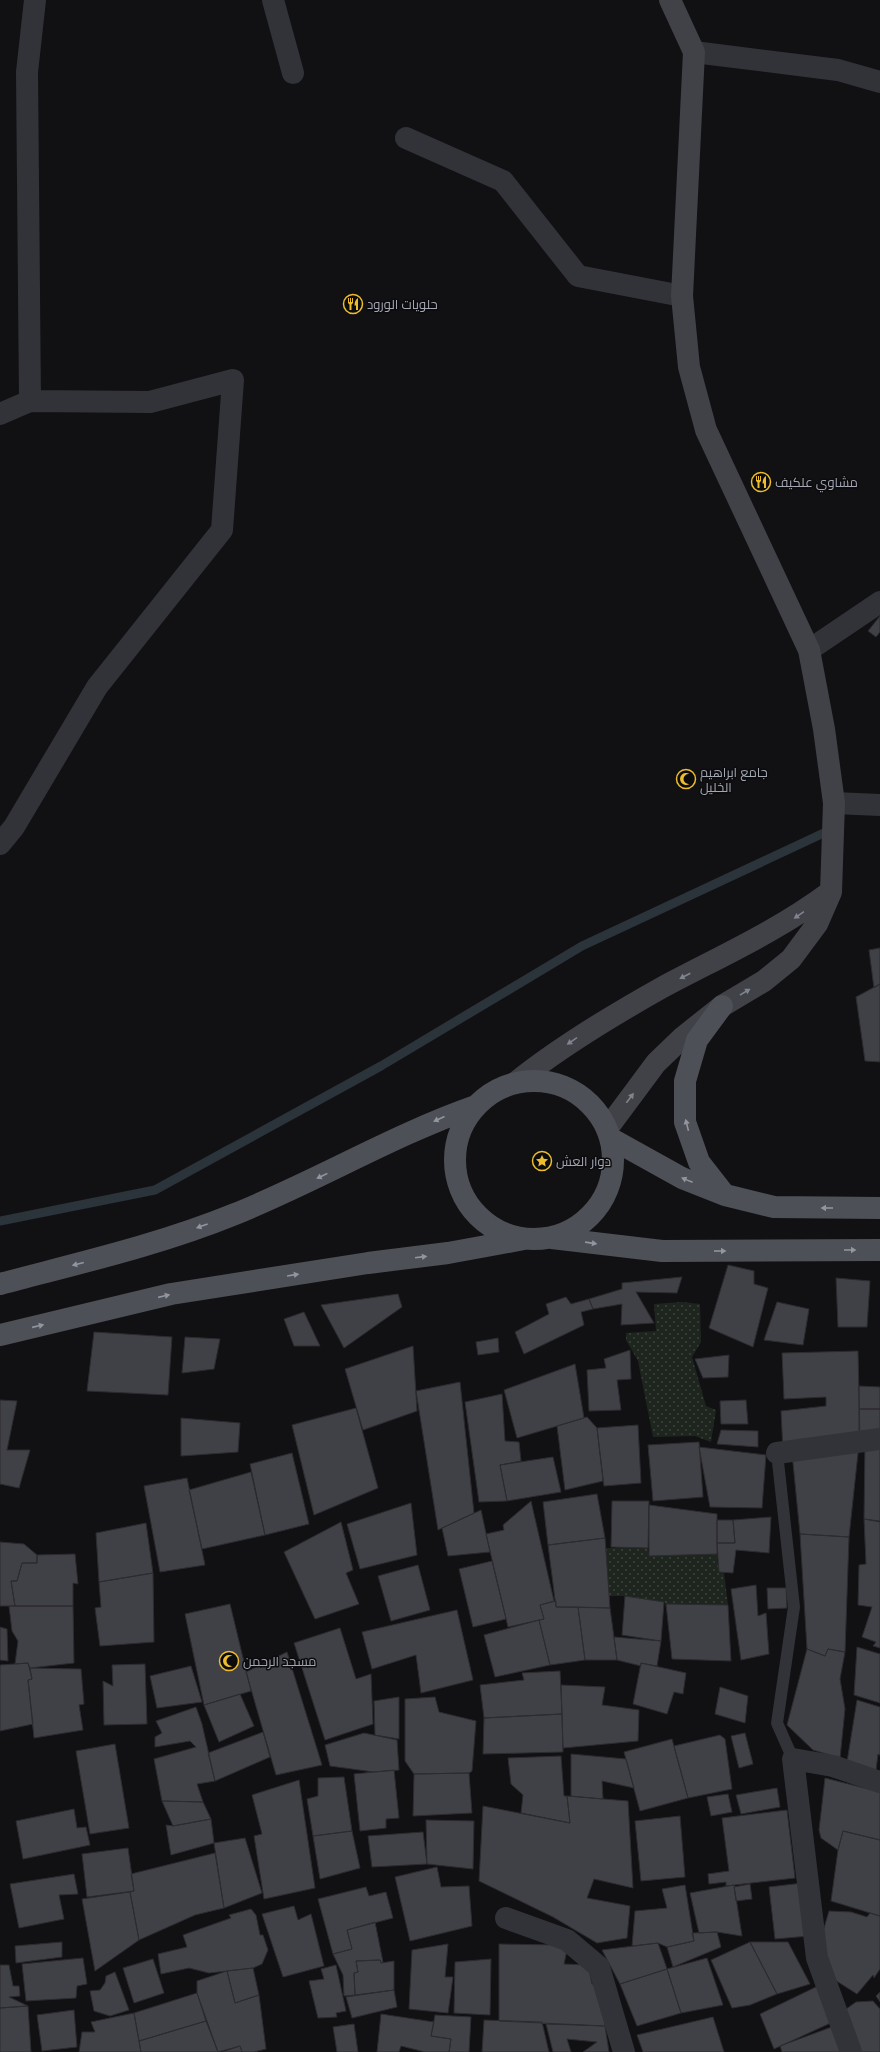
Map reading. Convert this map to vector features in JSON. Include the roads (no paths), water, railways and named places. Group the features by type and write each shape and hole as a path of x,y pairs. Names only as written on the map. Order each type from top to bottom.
{"main road":[{"path":"722,1006 697,1040 684,1081 685,1122 699,1162 725,1195"},
{"path":"524,1239 500,1233 479,1219 464,1199 455,1176 455,1150 462,1126 476,1106 494,1092 515,1083 537,1081 559,1085 579,1095 595,1110 608,1134 613,1159 611,1174 602,1200 589,1217 572,1230 552,1238"},
{"path":"0,1284 150,1245 234,1214 299,1187 442,1118 476,1106"},
{"path":"608,1134 682,1178 725,1195 774,1207 880,1208"},
{"path":"0,1335 171,1294 448,1253 524,1239 552,1238 662,1251 880,1250"}],"street":[{"path":"30,401 27,72 35,0"},
{"path":"273,0 293,74"},
{"path":"608,1134 656,1064 683,1037 722,1006 764,981 791,959 817,924 831,892 834,804 824,729 809,650 706,430 689,367 682,296 694,52 670,0"},
{"path":"694,52 838,70 880,82"},
{"path":"406,138 503,181 578,276 682,296"},
{"path":"0,414 30,401 150,402 233,380 222,530 97,687 14,827 0,844"},
{"path":"809,650 880,602"},
{"path":"834,804 880,805"},
{"path":"515,1083 546,1058 582,1034 664,987 756,940 798,916 831,892"},
{"path":"777,1453 880,1439"},
{"path":"851,2052 817,1958 793,1759 833,1766 880,1782"},
{"path":"506,1918 567,1940 599,1967 624,2052"}],"lane":[{"path":"777,1453 794,1607 777,1723 793,1759"}],"waterway":[{"path":"0,1221 155,1190 381,1066 582,946 828,831"}],"place":[{"name":"حلويات الورود","path":"353,304"},
{"name":"مشاوي علكيف","path":"761,482"},
{"name":"جامع ابراهيم الخليل","path":"686,779"},
{"name":"دوار العش","path":"542,1161"},
{"name":"مسجد الرحمن","path":"229,1661"}]}
